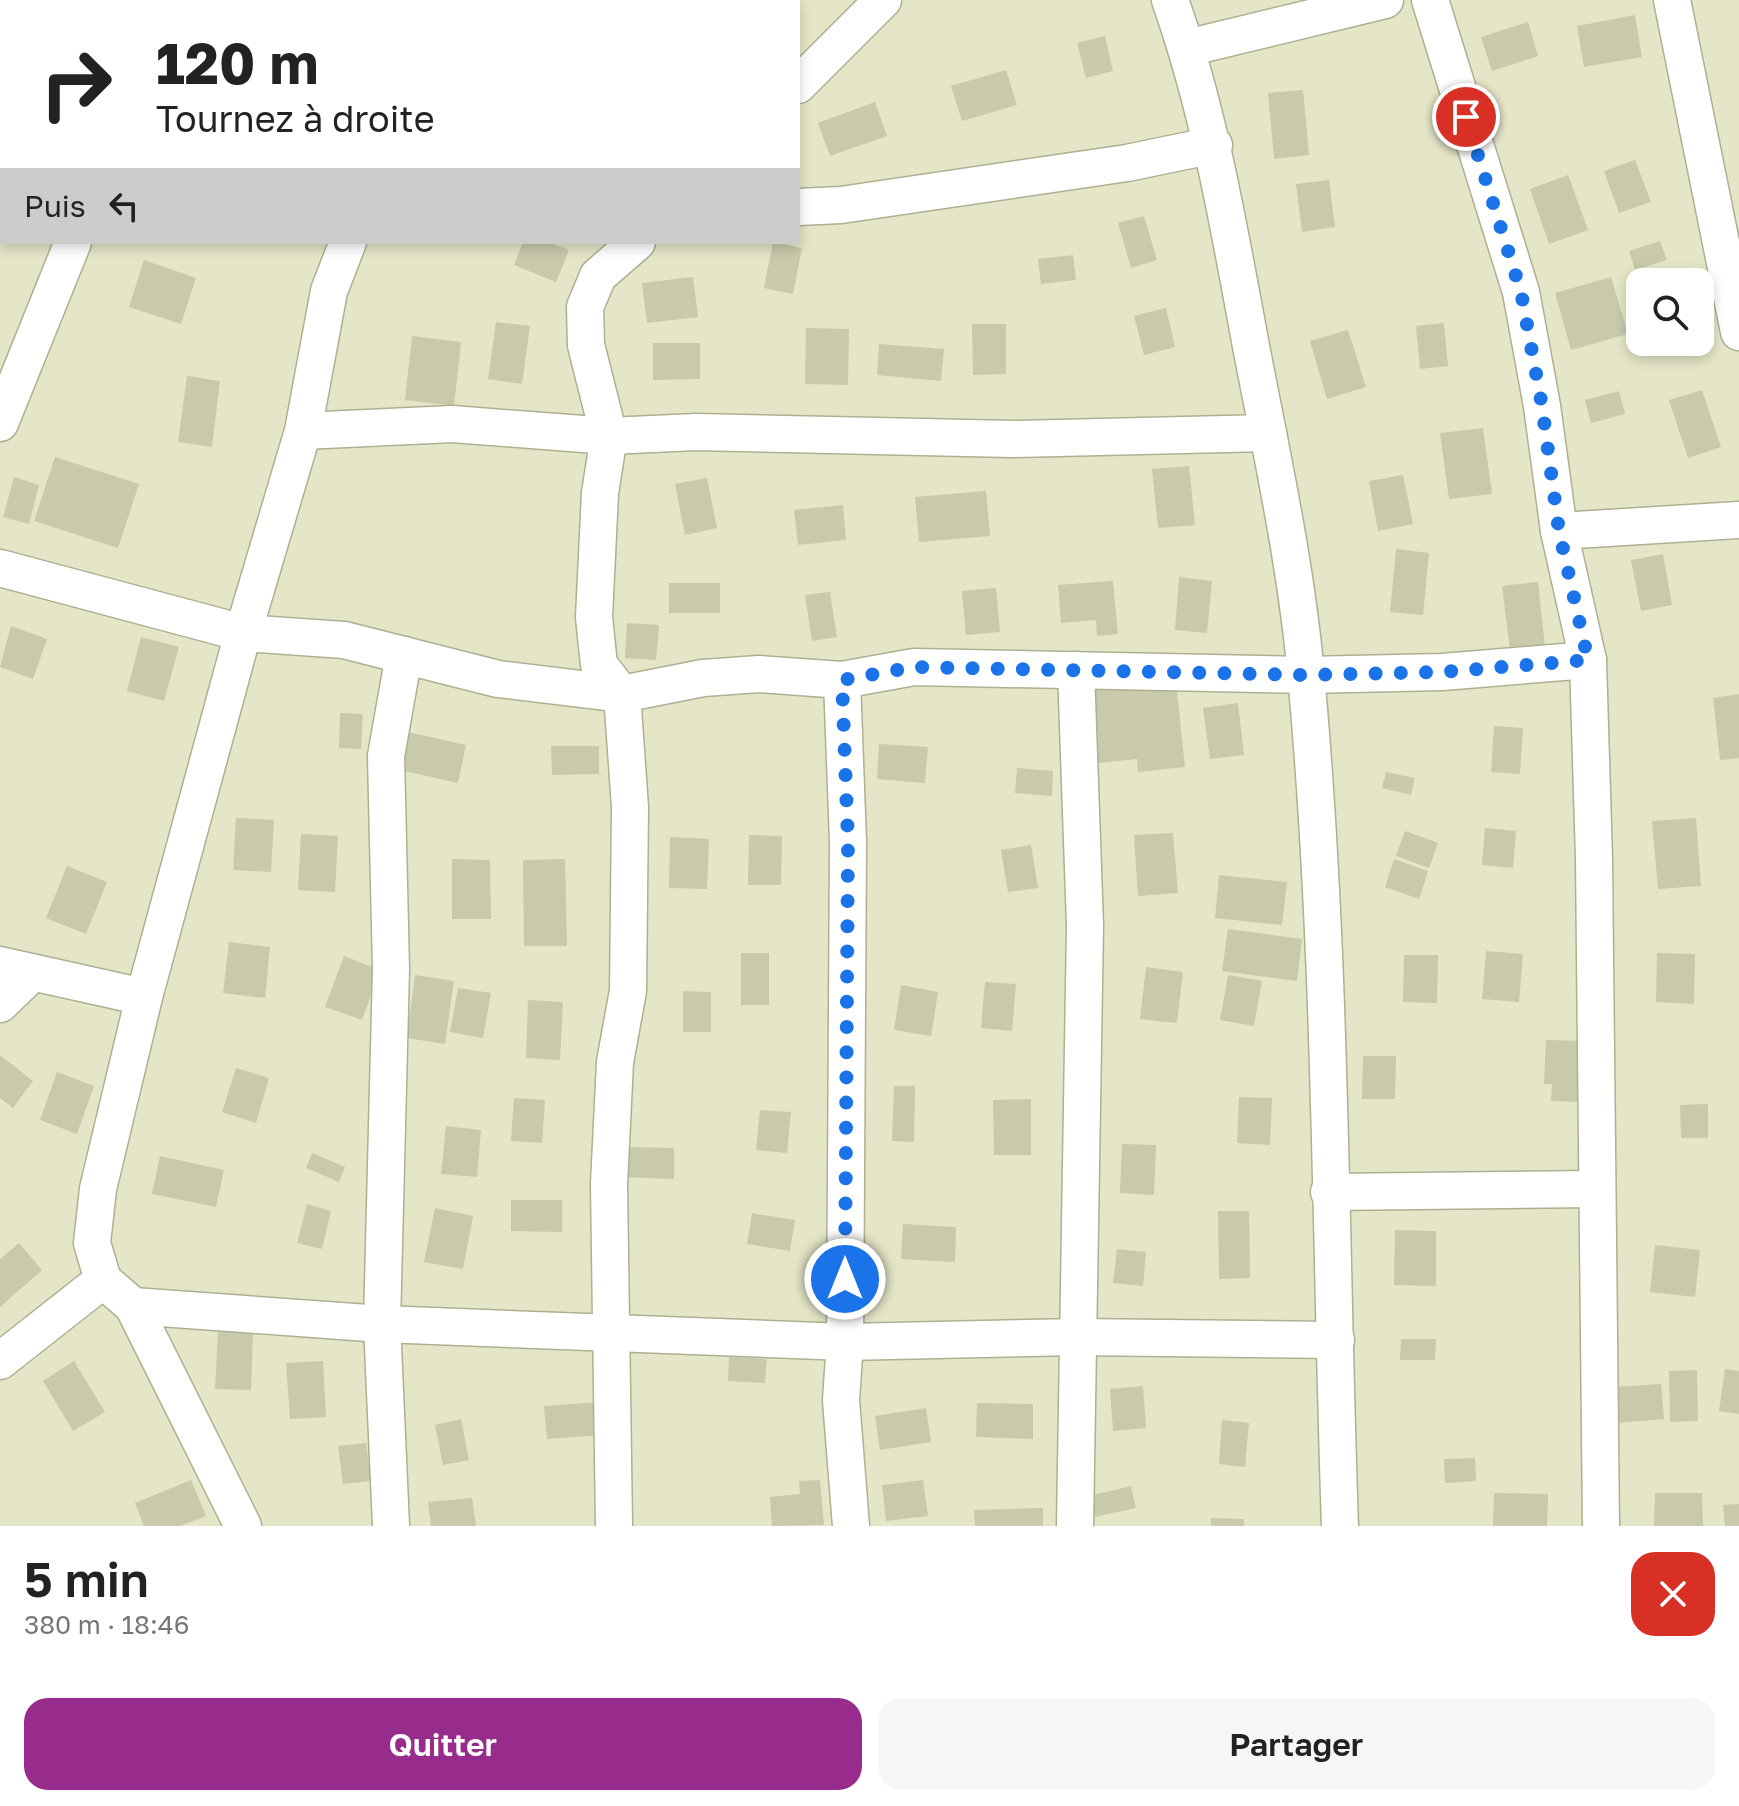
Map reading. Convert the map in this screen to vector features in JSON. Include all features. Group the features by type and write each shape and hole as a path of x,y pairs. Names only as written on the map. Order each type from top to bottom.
{"street":[{"path":"800,83 883,0"},
{"path":"1170,0 1214,145 1292,554 1306,675 1329,1042 1329,1192 1340,1526"},
{"path":"1187,48 1385,0"},
{"path":"1430,0 1521,292 1542,406 1559,531 1588,660 1594,859 1595,1189 1601,1526"},
{"path":"1672,0 1739,332"},
{"path":"800,207 841,205 1067,172 1214,145"},
{"path":"0,423 72,244"},
{"path":"243,1526 133,1306 103,1280 92,1243 98,1189 144,997 243,633 303,431 329,291 347,244"},
{"path":"614,1526 610,1330 611,1138 615,1062 628,991 630,807 622,694 599,665 594,617 600,493 609,436 586,345 585,307 598,276 635,244"},
{"path":"303,431 452,424 609,436 696,432 1012,439 1268,433"},
{"path":"1559,531 1739,520"},
{"path":"0,568 243,633 344,640 498,679 622,694 703,678 759,674 842,680 914,667 1306,675 1442,672 1588,660"},
{"path":"391,1526 382,1324 391,969 386,756 404,655"},
{"path":"1075,1526 1085,925 1076,670"},
{"path":"842,680 848,842 845,1342 841,1400 851,1526"},
{"path":"0,1004 16,969 144,997"},
{"path":"1329,1192 1595,1189"},
{"path":"0,1361 103,1280"},
{"path":"133,1306 382,1324 610,1330 845,1342 1077,1337 1336,1340"}],"building":[{"path":"1635,15 1642,57 1584,67 1577,26"},
{"path":"1528,22 1538,56 1492,71 1481,37"},
{"path":"1105,36 1113,71 1086,78 1077,43"},
{"path":"1006,70 1017,105 962,121 951,86"},
{"path":"1303,90 1309,155 1274,159 1268,93"},
{"path":"875,102 887,136 830,156 818,123"},
{"path":"1635,160 1651,202 1619,213 1604,171"},
{"path":"1568,175 1588,230 1549,244 1530,189"},
{"path":"1329,180 1335,227 1302,232 1296,184"},
{"path":"1144,216 1157,260 1131,268 1118,223"},
{"path":"1660,241 1667,260 1634,268 1629,251"},
{"path":"522,244 553,244 569,250 556,282 514,265"},
{"path":"773,244 802,248 793,294 764,288"},
{"path":"1073,255 1076,280 1041,284 1038,259"},
{"path":"144,260 196,278 181,324 129,307"},
{"path":"693,277 698,317 647,323 642,283"},
{"path":"1611,277 1626,335 1571,350 1555,293"},
{"path":"1166,308 1175,347 1144,355 1134,316"},
{"path":"496,322 530,326 522,384 488,379"},
{"path":"1444,323 1448,366 1420,369 1416,326"},
{"path":"972,324 1006,324 1006,374 973,375"},
{"path":"806,328 849,329 848,385 805,384"},
{"path":"1348,330 1366,387 1327,399 1310,341"},
{"path":"412,336 461,342 454,406 405,400"},
{"path":"653,343 700,343 700,379 653,380"},
{"path":"879,344 944,349 941,381 877,375"},
{"path":"187,376 220,381 212,447 178,442"},
{"path":"1702,390 1721,447 1688,458 1669,400"},
{"path":"1619,391 1625,414 1591,423 1585,400"},
{"path":"1483,428 1492,494 1449,499 1440,433"},
{"path":"55,457 139,484 118,548 34,521"},
{"path":"1189,466 1195,525 1158,528 1152,469"},
{"path":"1403,475 1413,524 1378,531 1369,481"},
{"path":"14,477 39,485 29,524 3,517"},
{"path":"707,478 717,528 685,535 675,484"},
{"path":"986,491 990,536 919,542 915,497"},
{"path":"843,505 846,540 798,545 794,510"},
{"path":"1396,549 1429,553 1423,615 1390,612"},
{"path":"1663,554 1672,605 1641,611 1631,560"},
{"path":"1179,577 1212,581 1207,633 1175,630"},
{"path":"1113,581 1118,634 1097,636 1096,620 1061,623 1058,585"},
{"path":"1538,582 1545,646 1510,650 1502,586"},
{"path":"669,583 720,583 720,613 669,613"},
{"path":"996,588 1000,632 966,635 962,591"},
{"path":"830,592 837,637 812,641 805,595"},
{"path":"627,623 659,625 656,660 625,658"},
{"path":"11,626 47,639 33,679 0,667"},
{"path":"141,637 179,647 164,701 127,691"},
{"path":"1176,681 1185,767 1138,772 1137,759 1089,764 1082,690"},
{"path":"1739,694 1739,758 1720,760 1713,698"},
{"path":"1238,703 1244,755 1210,759 1203,708"},
{"path":"340,713 363,714 361,749 339,748"},
{"path":"1494,726 1523,728 1520,774 1491,772"},
{"path":"399,730 466,745 458,783 391,768"},
{"path":"879,744 928,747 925,783 877,779"},
{"path":"551,746 599,746 599,774 552,775"},
{"path":"1017,768 1053,771 1052,796 1015,793"},
{"path":"1386,772 1415,778 1411,795 1382,788"},
{"path":"236,818 274,820 271,872 233,870"},
{"path":"1696,818 1701,886 1658,889 1652,821"},
{"path":"1485,828 1516,831 1513,868 1482,865"},
{"path":"1405,831 1438,843 1429,868 1396,856"},
{"path":"1173,833 1178,893 1138,896 1134,835"},
{"path":"301,834 338,836 335,892 298,890"},
{"path":"749,835 782,836 781,885 748,885"},
{"path":"670,837 709,839 707,889 669,888"},
{"path":"1031,845 1038,888 1008,892 1001,850"},
{"path":"452,859 490,860 491,919 452,919"},
{"path":"565,859 567,946 524,946 523,860"},
{"path":"1394,859 1428,871 1419,899 1385,887"},
{"path":"67,866 107,882 86,934 46,918"},
{"path":"1219,875 1287,882 1282,925 1215,918"},
{"path":"1228,929 1302,939 1297,981 1222,971"},
{"path":"229,942 270,947 265,998 223,993"},
{"path":"1486,951 1523,954 1519,1002 1482,999"},
{"path":"741,953 769,953 769,1005 741,1005"},
{"path":"1657,953 1695,954 1694,1004 1656,1002"},
{"path":"1404,955 1438,955 1437,1003 1403,1002"},
{"path":"344,956 380,970 362,1020 325,1007"},
{"path":"1146,967 1183,972 1177,1023 1140,1019"},
{"path":"415,975 454,981 445,1044 407,1038"},
{"path":"1228,975 1262,981 1254,1026 1220,1020"},
{"path":"985,982 1016,984 1012,1031 981,1028"},
{"path":"901,985 938,992 931,1036 894,1030"},
{"path":"458,988 491,993 483,1038 450,1032"},
{"path":"683,991 711,992 711,1032 683,1032"},
{"path":"528,1000 563,1002 560,1060 526,1058"},
{"path":"1546,1040 1584,1041 1581,1102 1551,1101 1552,1084 1544,1084"},
{"path":"0,1055 33,1081 13,1108 0,1098"},
{"path":"1363,1056 1396,1056 1395,1099 1362,1099"},
{"path":"236,1068 269,1078 256,1123 222,1112"},
{"path":"57,1072 94,1086 77,1134 40,1120"},
{"path":"894,1086 915,1086 914,1142 892,1141"},
{"path":"1239,1097 1272,1098 1270,1145 1237,1143"},
{"path":"514,1098 545,1100 542,1143 511,1141"},
{"path":"1031,1099 1031,1155 994,1155 993,1100"},
{"path":"1708,1104 1708,1138 1681,1138 1680,1105"},
{"path":"760,1110 791,1112 787,1153 756,1150"},
{"path":"446,1126 481,1130 477,1177 441,1174"},
{"path":"1122,1144 1156,1145 1154,1195 1120,1193"},
{"path":"624,1147 674,1148 674,1179 622,1177"},
{"path":"312,1153 345,1167 339,1182 306,1168"},
{"path":"160,1156 224,1170 216,1207 152,1194"},
{"path":"511,1200 562,1200 562,1232 511,1231"},
{"path":"307,1204 331,1211 322,1249 297,1243"},
{"path":"435,1208 473,1216 463,1269 424,1262"},
{"path":"1218,1211 1249,1211 1250,1278 1219,1279"},
{"path":"752,1213 795,1220 790,1251 747,1244"},
{"path":"903,1224 956,1227 955,1262 901,1259"},
{"path":"1395,1230 1436,1231 1436,1286 1394,1285"},
{"path":"19,1243 42,1270 0,1307 0,1259"},
{"path":"1655,1245 1700,1250 1695,1297 1650,1292"},
{"path":"1117,1249 1146,1252 1143,1286 1113,1283"},
{"path":"218,1332 253,1333 251,1390 215,1389"},
{"path":"1401,1339 1436,1339 1435,1360 1400,1360"},
{"path":"729,1357 767,1359 765,1383 728,1381"},
{"path":"74,1361 105,1412 73,1431 43,1381"},
{"path":"323,1361 326,1417 290,1419 286,1363"},
{"path":"1725,1369 1739,1371 1739,1414 1719,1411"},
{"path":"1697,1370 1698,1421 1670,1422 1669,1371"},
{"path":"1661,1384 1664,1419 1617,1423 1614,1387"},
{"path":"1143,1386 1146,1428 1113,1431 1110,1389"},
{"path":"600,1402 603,1435 547,1439 544,1406"},
{"path":"977,1403 1033,1404 1033,1439 976,1437"},
{"path":"926,1408 931,1442 880,1450 875,1416"},
{"path":"461,1419 469,1460 443,1465 435,1425"},
{"path":"1222,1420 1249,1423 1245,1467 1219,1464"},
{"path":"366,1443 371,1481 343,1484 338,1446"},
{"path":"1475,1458 1476,1481 1445,1483 1444,1459"},
{"path":"191,1480 206,1516 180,1526 144,1526 135,1503"},
{"path":"820,1480 824,1525 772,1526 770,1497 800,1494 799,1481"},
{"path":"923,1480 928,1516 886,1521 882,1485"},
{"path":"1131,1486 1136,1508 1094,1517 1089,1496"},
{"path":"1494,1493 1548,1494 1547,1526 1493,1526"},
{"path":"1655,1493 1702,1493 1703,1526 1654,1526"},
{"path":"472,1498 476,1526 431,1526 428,1502"},
{"path":"1739,1504 1739,1526 1725,1526 1723,1505"},
{"path":"1043,1508 1043,1526 975,1526 974,1510"},
{"path":"1211,1518 1244,1519 1244,1526 1211,1526"}],"route":[{"path":"845,1279 848,842 842,680 914,667 1306,675 1442,672 1588,660 1559,531 1542,406 1521,292 1466,117"}]}
